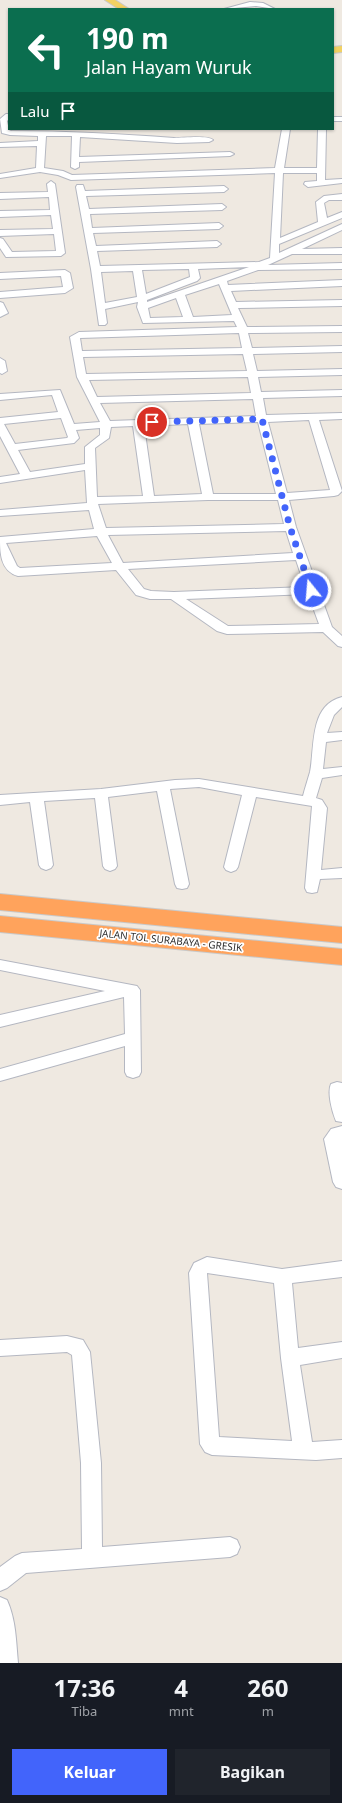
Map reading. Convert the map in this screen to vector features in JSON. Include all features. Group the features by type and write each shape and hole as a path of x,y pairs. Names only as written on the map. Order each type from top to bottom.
{"highway":[{"name":"JALAN TOL SURABAYA - GRESIK","path":"0,902 342,935"},
{"name":"JALAN TOL SURABAYA - GRESIK","path":"0,924 342,957"}],"main road":[{"path":"109,0 123,8"}],"street":[{"path":"233,8 261,3 270,8"},
{"path":"8,117 3,120 5,131 8,133 43,133 60,131 76,134 147,140 209,140"},
{"path":"270,261 275,243 280,170 286,130"},
{"path":"321,182 322,130"},
{"path":"40,170 43,133"},
{"path":"76,134 75,163 151,157 231,158 229,144"},
{"path":"76,143 147,140"},
{"path":"147,140 162,209"},
{"path":"0,145 41,143"},
{"path":"0,176 40,170 60,173 71,178 280,170 321,171"},
{"path":"308,184 342,181"},
{"path":"0,242 9,255 58,254 62,251 51,184"},
{"path":"102,323 96,268 81,190 158,192 225,186 221,216 219,255"},
{"path":"0,196 52,194"},
{"path":"323,224 320,202 327,198 342,197"},
{"path":"85,212 162,209 221,216"},
{"path":"0,214 55,212"},
{"path":"275,243 342,215"},
{"path":"89,231 221,216"},
{"path":"223,285 255,268 342,227"},
{"path":"0,233 58,230"},
{"path":"330,233 342,233"},
{"path":"92,249 219,255 270,261"},
{"path":"289,252 342,251"},
{"path":"96,268 193,266 219,255"},
{"path":"142,303 195,279 193,266"},
{"path":"255,268 342,266"},
{"path":"137,268 146,321 239,318"},
{"path":"0,276 65,273 68,288 62,292 0,294"},
{"path":"101,307 142,303 223,285 342,283"},
{"path":"223,285 239,318 243,330 262,419 290,527 301,556 311,590 326,628 342,643"},
{"path":"180,295 189,320"},
{"path":"233,305 342,303"},
{"path":"0,305 3,312 0,314"},
{"path":"311,590 174,596 150,595 140,592 120,567 102,532 93,503 90,447 105,436 106,424 82,377 75,337 79,335 243,330 342,329"},
{"path":"78,354 342,349"},
{"path":"82,377 253,372 342,372"},
{"path":"0,397 56,392 74,438 72,440 12,448"},
{"path":"94,400 342,393"},
{"path":"0,421 65,414"},
{"path":"70,428 106,424 342,416"},
{"path":"0,513 93,503 149,499 283,497 334,493 336,491 313,417"},
{"path":"193,421 208,497"},
{"path":"138,423 149,499"},
{"path":"0,426 26,475"},
{"path":"0,480 91,466"},
{"path":"290,527 102,532 0,542 12,568 18,572 301,556"},
{"path":"174,596 221,628 227,630 326,628"},
{"path":"308,801 316,774 319,738 325,720 334,704 342,701"},
{"path":"319,738 342,736"},
{"path":"316,774 342,771"},
{"path":"0,800 101,793 199,783 308,801 317,803 320,808 313,881 342,873"},
{"path":"164,786 182,884"},
{"path":"231,866 250,792"},
{"path":"101,793 110,866"},
{"path":"36,797 46,865"},
{"path":"1,965 132,990"},
{"path":"0,1021 132,990"},
{"path":"132,990 133,1072"},
{"path":"0,1075 132,1038"},
{"path":"336,1088 342,1116"},
{"path":"342,1133 337,1134 332,1139 342,1182"},
{"path":"342,1269 282,1277 206,1265 200,1268 198,1273 208,1441 212,1446 303,1450 342,1449"},
{"path":"282,1277 290,1358 303,1450"},
{"path":"0,1348 67,1344 76,1346 81,1352 91,1463 92,1558"},
{"path":"290,1358 342,1350"},
{"path":"0,1581 22,1563 230,1547"},
{"path":"0,1607 5,1627 7,1663"}],"route":[{"path":"152,422 262,419 290,527 301,556 311,590"}]}
